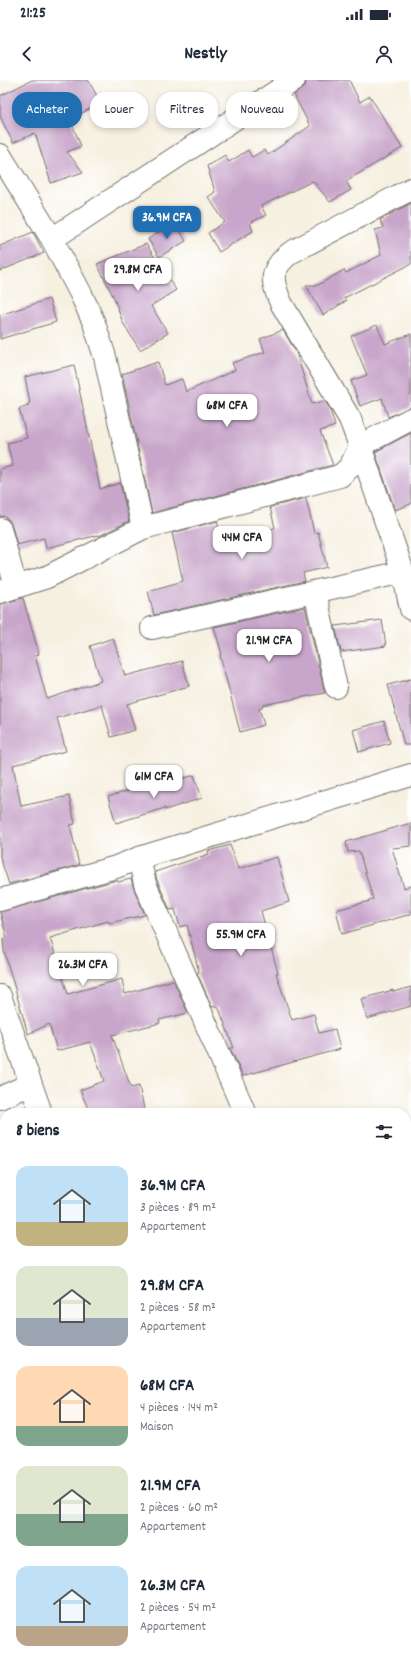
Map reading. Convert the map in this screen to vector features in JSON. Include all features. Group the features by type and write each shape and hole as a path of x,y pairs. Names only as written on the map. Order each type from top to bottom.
{"street":[{"path":"52,240 294,80"},
{"path":"0,155 52,240 81,294 94,323 105,357 143,528"},
{"path":"411,188 290,253 278,263 273,275 275,287 281,303 350,419 403,572 411,609"},
{"path":"0,529 8,590 47,577 143,528 340,476 350,467 360,446 411,419"},
{"path":"152,628 403,572"},
{"path":"315,592 336,687"},
{"path":"0,900 116,867 139,858 411,775"},
{"path":"139,858 145,884 243,1108"},
{"path":"0,996 39,1108"},
{"path":"0,1098 31,1084"}],"building":[{"path":"32,80 88,80 95,92 90,92 90,109 82,113 82,92 12,92 12,128 74,128 81,146 67,152 83,172 51,183 35,133 13,143 0,116 0,96"},
{"path":"306,80 349,80 360,102 370,96 402,148 346,181 351,190 330,202 313,181 261,206 266,215 250,223 253,231 219,252 208,233 225,222 208,197 215,192 207,166 225,155 229,162 248,150 252,157 264,150 268,155 310,126 298,103 298,92 305,86"},
{"path":"411,203 411,264 344,298 346,301 323,315 306,285 318,285 344,270 346,273 381,255 375,230 383,228 380,220"},
{"path":"175,222 186,241 159,257 148,239"},
{"path":"33,232 44,253 0,271 0,246"},
{"path":"146,244 176,290 151,306 168,333 140,350 123,323 114,298 97,264"},
{"path":"49,299 56,322 0,339 0,315"},
{"path":"377,325 385,344 411,334 411,407 388,417 382,398 360,406 351,381 367,375 351,336"},
{"path":"283,330 296,352 312,404 325,401 330,409 335,426 320,431 333,465 152,513 122,374 158,362 165,385 182,379 186,392 235,370 232,363 265,352 260,339"},
{"path":"74,365 100,489 120,483 129,521 99,536 46,548 44,538 17,545 9,520 4,516 0,517 0,469 13,466 7,443 27,438 19,409 28,406 30,403 25,377"},
{"path":"411,433 411,504 395,510 375,452"},
{"path":"306,498 314,533 318,532 327,567 303,573 305,581 154,615 148,591 183,581 172,533 217,521 222,541 275,528 270,507"},
{"path":"23,598 39,654 35,656 47,699 101,681 90,646 113,638 125,676 182,661 189,686 127,704 135,730 111,737 102,705 57,718 66,751 13,765 21,806 69,796 75,824 70,825 79,865 9,884 0,857 0,604"},
{"path":"305,607 325,693 262,705 262,708 259,708 264,725 240,732 220,655 222,654 214,627"},
{"path":"382,620 386,646 341,652 335,626"},
{"path":"411,679 411,745 404,745 388,685"},
{"path":"384,721 390,743 359,752 353,730"},
{"path":"194,775 202,798 116,823 108,797 150,784 151,789"},
{"path":"411,823 411,846 392,848 404,888 411,886 411,914 342,934 336,910 373,899 359,851 348,852 346,842"},
{"path":"230,845 238,869 277,857 289,902 261,911 278,973 276,973 292,1020 314,1014 319,1033 335,1029 340,1049 243,1076 230,1048 234,1048 218,1006 212,1007 197,973 199,972 187,925 180,927 175,909 170,910 155,872 209,854 208,851"},
{"path":"131,879 145,915 109,923 108,921 50,938 68,994 122,979 125,994 173,980 188,1013 159,1020 160,1023 112,1035 131,1088 139,1086 144,1108 88,1108 80,1090 104,1081 90,1042 57,1051 49,1024 28,1034 4,951 3,939 7,938 0,912 117,880 118,882"},
{"path":"411,987 411,1006 367,1019 361,999 393,990 393,992"}]}
